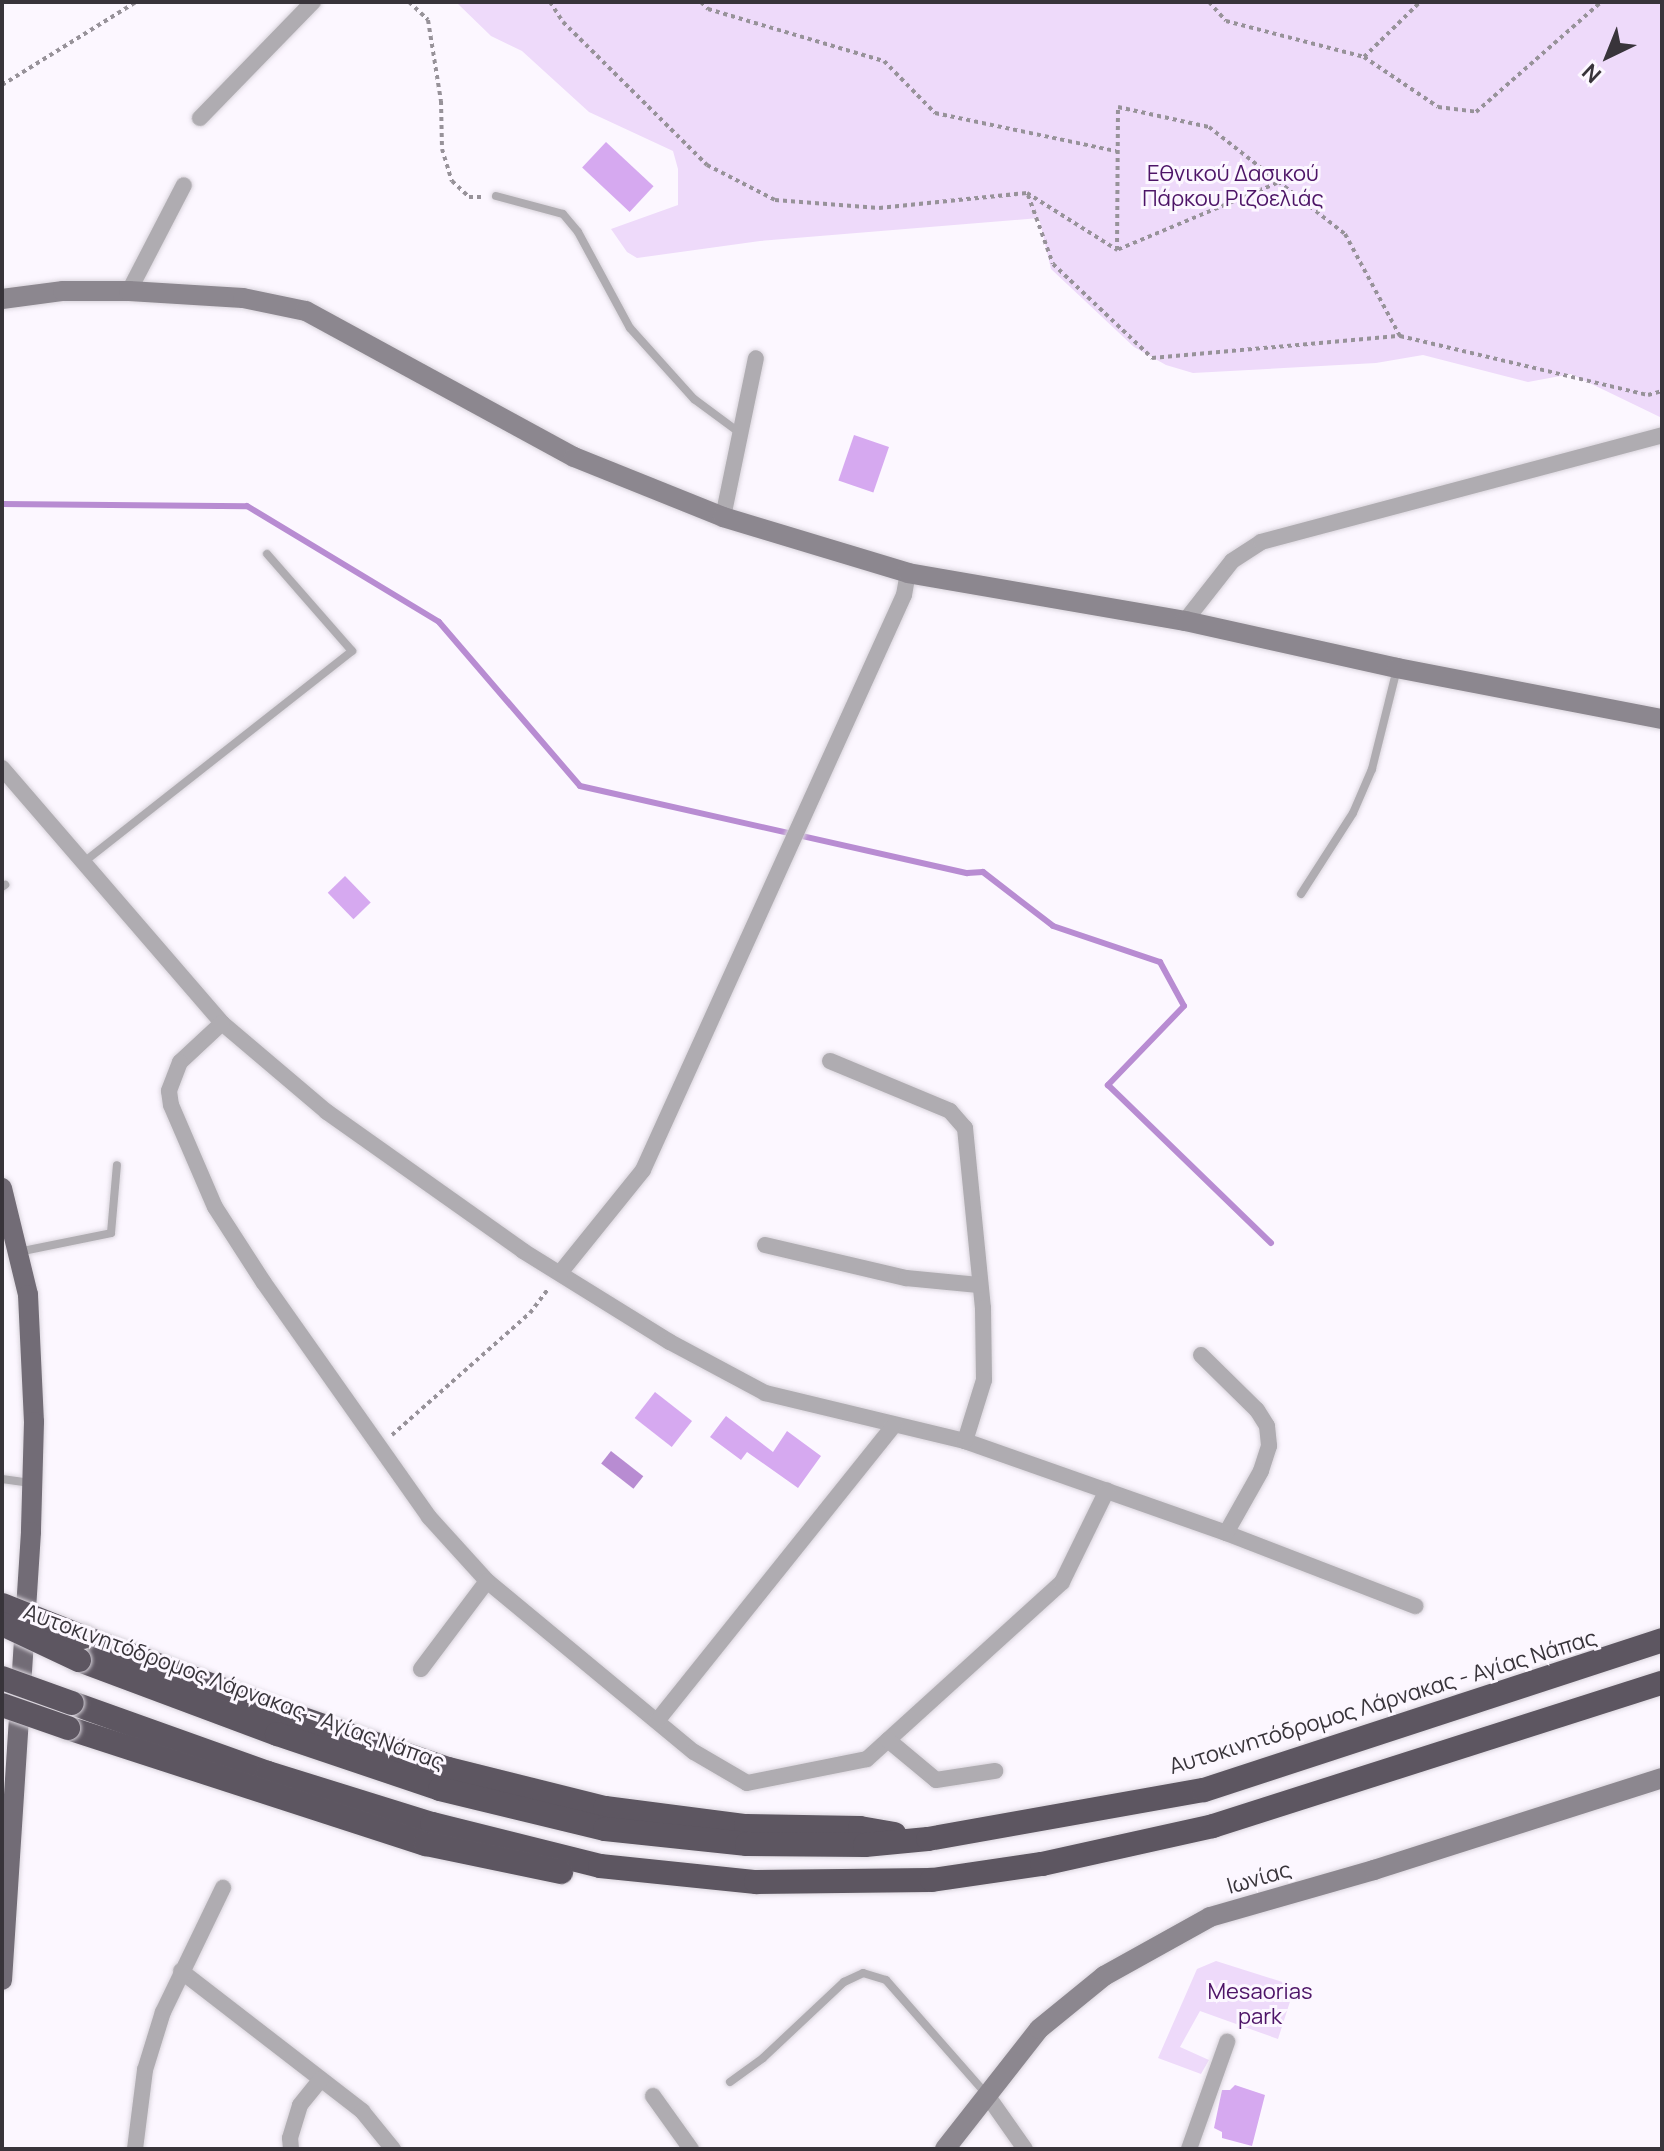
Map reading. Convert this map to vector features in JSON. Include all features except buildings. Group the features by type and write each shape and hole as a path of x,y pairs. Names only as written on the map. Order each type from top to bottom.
{"highway":[{"path":"2,1605 81,1648"},
{"path":"2,1624 81,1648"},
{"name":"Αυτοκινητόδρομος Λάρνακας - Αγίας Νάπας","path":"2,1632 81,1648 283,1712 448,1769 605,1808 746,1826 860,1828 928,1839 1204,1790 1662,1640"},
{"path":"2,1678 268,1773 387,1810 600,1866 756,1882 932,1880"},
{"path":"2,1705 426,1844 602,1881 757,1895 858,1891 1042,1864 1213,1826 1662,1683"}],"main road":[{"path":"2,299 63,291 129,291 243,298 306,311 574,457 723,517 908,573 1185,621 1397,668 1662,719"},
{"path":"2,1188 28,1295 34,1422 2,1980"},
{"name":"Ιωνίας","path":"945,2149 1039,2029 1104,1976 1210,1917 1374,1870 1662,1778"}],"street":[{"path":"200,118 313,2"},
{"path":"129,291 184,185"},
{"path":"723,517 756,358"},
{"path":"1185,621 1232,561 1261,542 1662,435"},
{"path":"560,1273 643,1170 791,850 904,595 908,573"},
{"path":"2,768 222,1023 327,1112 523,1251 670,1342 765,1393 965,1441 1226,1533 1415,1606"},
{"path":"222,1023 180,1062 169,1091 171,1105 215,1207 379,1446 429,1517 487,1581 694,1752 747,1783 867,1759 1062,1582 1107,1490"},
{"path":"830,1061 950,1111 965,1128 983,1308 984,1380 965,1441"},
{"path":"765,1245 906,1278 979,1285"},
{"path":"1201,1355 1257,1410 1267,1426 1269,1446 1261,1471 1226,1533"},
{"path":"657,1721 894,1425"},
{"path":"421,1669 487,1581"},
{"path":"888,1740 936,1780 995,1771"},
{"path":"135,2149 145,2070 181,1971 223,1888"},
{"path":"181,1971 362,2111 393,2149"},
{"path":"1189,2149 1227,2042"},
{"path":"291,2149 290,2138 300,2105 321,2079"},
{"path":"987,2095 1025,2149"},
{"path":"653,2096 691,2149"}],"lane":[{"path":"496,196 563,214 578,232 630,328 694,399 741,433"},
{"path":"84,862 352,651 267,554"},
{"path":"1301,894 1353,813 1372,769 1397,668"},
{"path":"17,1252 111,1233 117,1165"},
{"path":"2,1479 32,1484"},
{"path":"730,2082 763,2058 844,1982 863,1973 886,1980 987,2095"}],"path":[{"path":"2,85 136,2"},
{"path":"185,2 209,2"},
{"path":"409,2 428,20 441,101 442,149 452,181 469,197 496,196"},
{"path":"550,2 563,22 707,165 775,200 879,208 1027,193 1117,250"},
{"path":"701,2 708,9 884,61 935,113 1116,151"},
{"path":"1209,2 1226,21 1364,57 1438,107 1476,112 1601,2"},
{"path":"1364,57 1420,2"},
{"path":"1117,250 1118,107 1209,127 1345,234 1400,336"},
{"path":"1117,250 1277,183"},
{"path":"1027,193 1053,264 1152,358 1400,336 1648,395 1662,391"},
{"path":"379,1446 530,1313 560,1273"}],"green space":[{"name":"Εθνικού Δασικού Πάρκου Ριζοελιάς","path":"456,2 1662,2 1662,418 1571,374 1528,382 1423,355 1376,363 1193,373 1166,365 1134,347 1051,269 1039,218 760,241 637,258 627,252 611,229 678,205 678,169 673,151 589,112 522,51 491,36"},
{"name":"Mesaorias park","path":"1216,1961 1295,1986 1278,2039 1200,2011 1180,2047 1209,2060 1201,2074 1158,2058 1197,1969"}],"shaded area":[{"path":"611,1451 643,1476 633,1489 601,1464"}],"waterway":[{"path":"2,504 247,506 439,622 580,786 967,873 983,872 1053,926 1160,962 1184,1006 1108,1085 1271,1243"}]}
